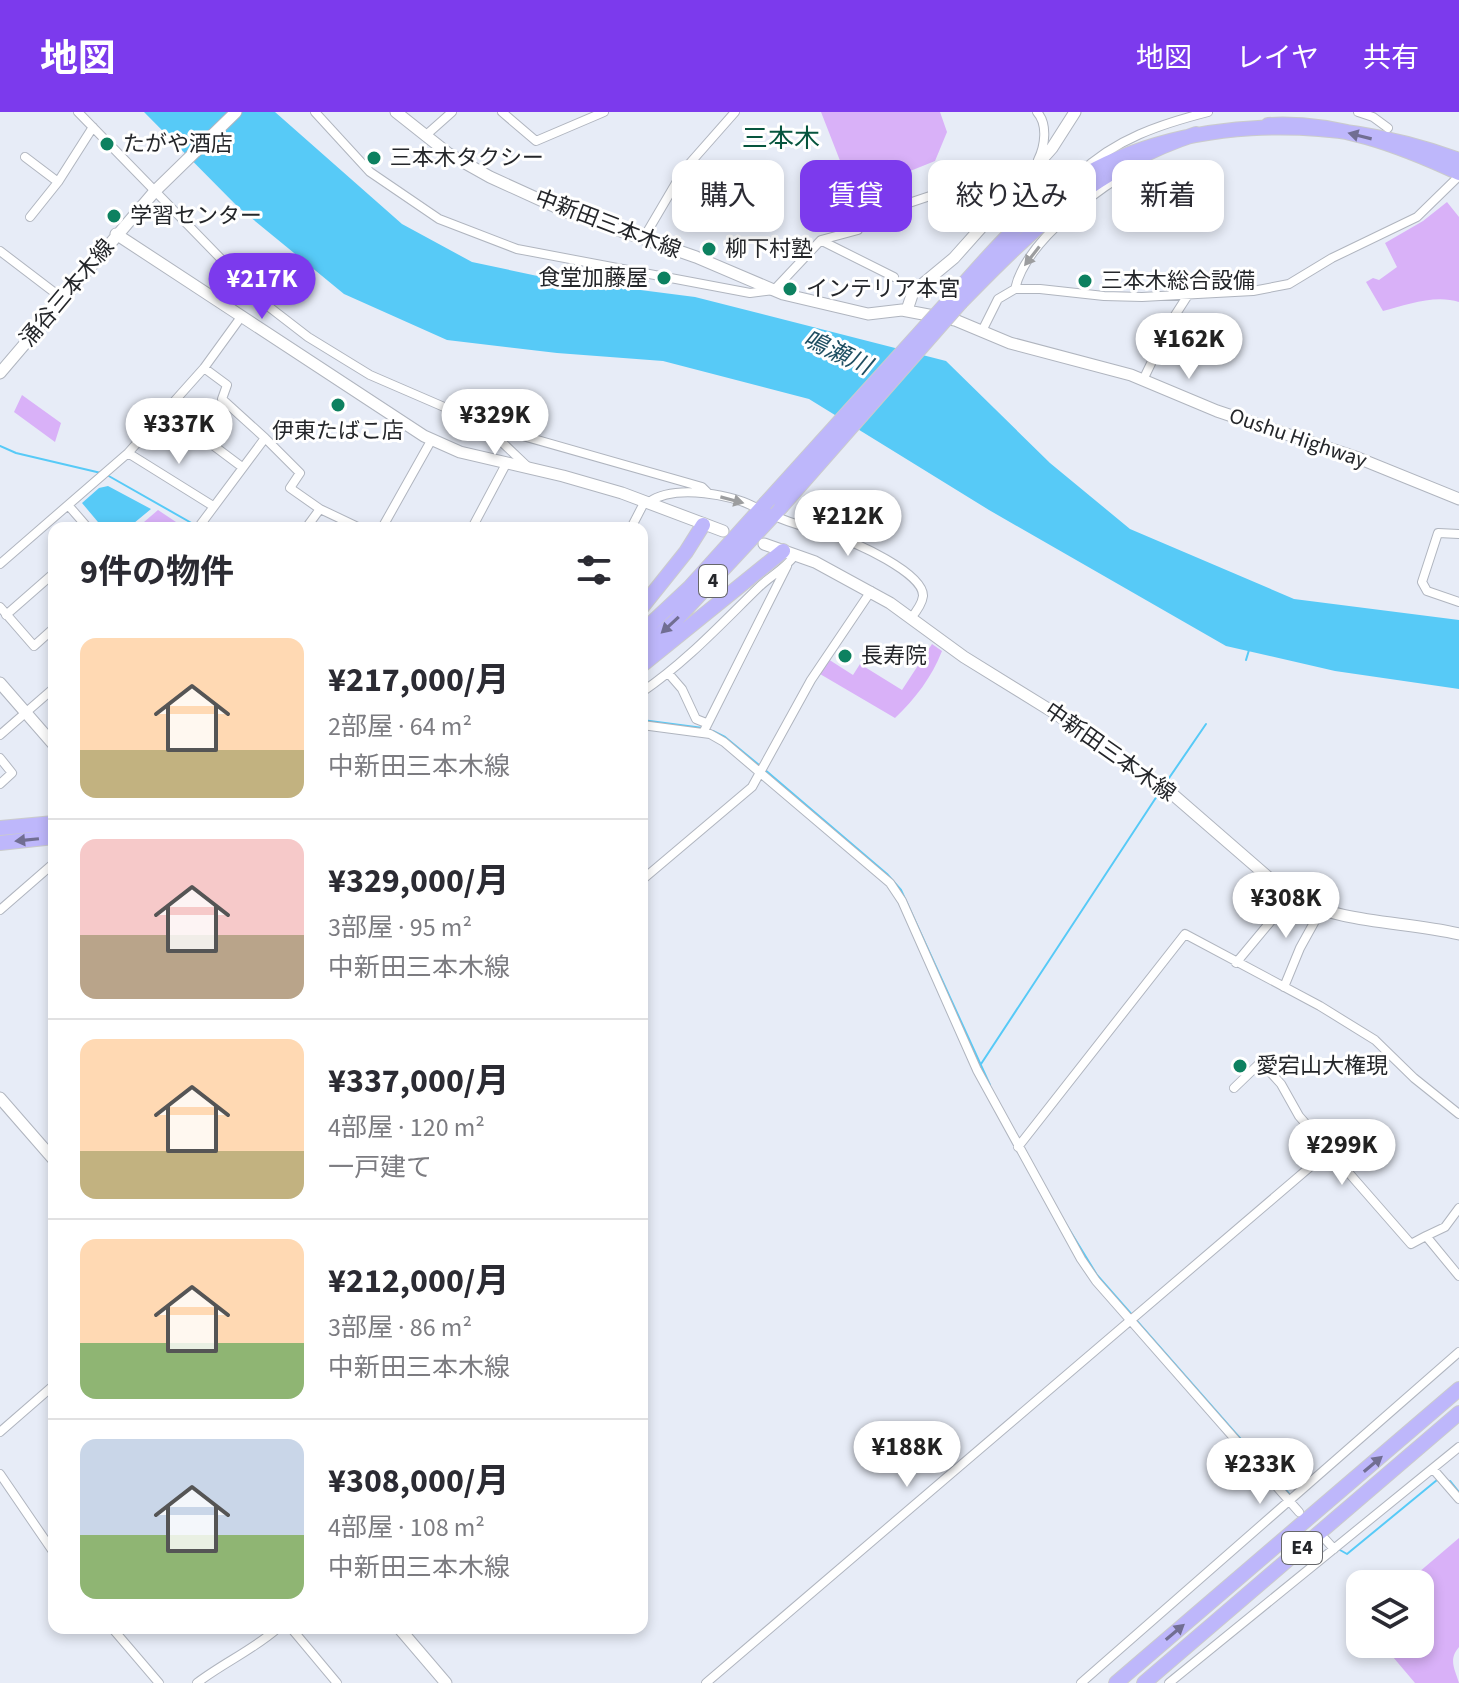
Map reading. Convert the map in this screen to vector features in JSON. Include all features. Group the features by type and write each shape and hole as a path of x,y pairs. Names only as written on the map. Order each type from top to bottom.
{"highway":[{"name":"4","path":"1096,168 1160,134 1255,116 1317,116 1366,122 1388,128 1459,160"},
{"name":"4","path":"958,298 1072,198 1115,169 1169,143 1199,133 1257,125 1321,126 1389,143 1459,174"},
{"name":"4","path":"648,645 674,622 1013,232"},
{"name":"4","path":"648,626 770,509"},
{"path":"648,600 703,525"},
{"path":"648,661 789,557"},
{"path":"0,828 48,824"},
{"path":"0,843 48,838"},
{"name":"E4","path":"1116,1683 1459,1389"},
{"name":"E4","path":"1144,1683 1459,1413"}],"main road":[{"name":"涌谷三本木線","path":"0,373 116,234 236,112"},
{"name":"中新田三本木線","path":"396,112 449,154 490,177 569,213 696,257 808,301 868,314 907,310"},
{"path":"1042,160 1075,112"},
{"path":"907,310 913,292 954,258 976,232"},
{"path":"116,234 432,439 460,452 528,467 647,502 723,531"},
{"name":"Oushu Highway","path":"907,310 955,320 1010,343 1143,380 1249,422 1358,458 1459,499"},
{"name":"中新田三本木線","path":"764,544 789,557 815,562 871,591 964,657 1053,712 1170,792 1291,897 1321,910 1459,934"},
{"path":"0,683 48,738"},
{"path":"0,1098 48,1153"},
{"path":"404,1634 446,1683"}],"street":[{"path":"78,112 159,187 264,303 308,337 370,375 484,424 702,487 708,493"},
{"path":"315,112 370,172 439,219 517,249 750,293 774,290 821,240 858,230 864,218 928,197"},
{"path":"425,136 452,112"},
{"path":"502,112 536,141 604,112"},
{"path":"643,239 683,171 735,112"},
{"path":"1037,112 1043,122 1043,147 1037,160"},
{"path":"1096,160 1144,130 1208,112"},
{"path":"1358,112 1373,117 1388,128"},
{"path":"1015,289 1021,270 1040,246 1064,220 1114,181 1142,163 1184,145 1257,125"},
{"path":"30,217 58,182 93,127"},
{"path":"25,157 58,182"},
{"path":"982,331 998,299 1015,289 1121,297 1253,291 1289,284 1332,258 1417,217 1459,174"},
{"path":"821,240 894,277"},
{"path":"1,255 63,299"},
{"path":"1143,380 1172,320 1188,295"},
{"path":"48,522 128,453 204,368 241,317"},
{"path":"204,368 227,385 222,399 300,473 290,488 320,509 347,522"},
{"path":"166,410 242,467"},
{"path":"484,424 528,467"},
{"path":"202,522 265,438"},
{"path":"386,522 432,439"},
{"path":"128,453 213,506"},
{"path":"475,522 506,464"},
{"path":"635,522 647,502 666,495 708,493 770,509 835,535 911,575 923,596 921,605 911,618"},
{"path":"68,505 83,522"},
{"path":"310,522 320,509"},
{"path":"0,564 48,522"},
{"path":"1459,534 1438,533 1422,582 1427,591 1459,602"},
{"path":"648,688 669,674 789,557"},
{"path":"704,728 789,557"},
{"path":"48,577 3,611 34,646 48,633"},
{"path":"648,875 752,787 811,680 871,591"},
{"path":"669,674 682,689 696,719 704,728 763,770 880,874 898,894 977,1070 1081,1259 1299,1512"},
{"path":"0,735 48,693"},
{"path":"648,725 704,728"},
{"path":"0,758 12,773 0,784"},
{"path":"0,910 48,868"},
{"path":"1236,963 1291,897"},
{"path":"1284,987 1294,969 1300,948 1321,910"},
{"path":"1020,1144 1181,936 1190,936 1375,1040 1414,1078 1459,1114"},
{"path":"1234,1088 1261,1062 1281,1084 1299,1116 1411,1244 1445,1227 1459,1208"},
{"path":"706,1683 1331,1149"},
{"path":"1426,1236 1459,1276"},
{"path":"1081,1683 1459,1352"},
{"path":"0,1432 48,1390"},
{"path":"1169,1683 1459,1447"},
{"path":"1433,1469 1459,1499"},
{"path":"0,1474 48,1544"},
{"path":"1325,1539 1334,1549"},
{"path":"117,1634 159,1683"},
{"path":"197,1683 271,1634"},
{"path":"296,1634 337,1683"}],"shaded area":[{"path":"821,112 940,112 947,132 935,160 928,160 928,164 912,170 912,160 840,160"},
{"path":"1447,202 1459,217 1459,302 1430,300 1383,311 1366,282 1373,278 1379,280 1397,267 1385,243 1423,221"},
{"path":"22,395 61,423 55,442 14,412"},
{"path":"158,510 176,522 144,522"},
{"path":"932,644 942,651 938,661 922,687 895,718 820,674 828,659 853,675 860,664 902,690"},
{"path":"1459,1538 1459,1647 1453,1660 1459,1683 1415,1683 1394,1658 1434,1658 1434,1570 1421,1570"}],"water":[{"name":"鳴瀬川","path":"144,112 275,112 402,224 472,262 547,278 695,297 946,361 1050,463 1130,529 1294,599 1459,620 1459,689 1335,671 1226,646 989,510 809,399 663,361 447,340 344,294 238,207"},
{"path":"108,486 151,509 135,522 98,522 82,503 99,488"}],"waterway":[{"path":"0,446 16,453 101,473"},
{"path":"107,475 190,522"},
{"path":"1246,660 1249,650"},
{"path":"648,721 703,728"},
{"path":"1167,781 1206,724"},
{"path":"713,731 759,765"},
{"path":"764,769 887,874 901,890 990,1085"},
{"path":"981,1064 1159,793"},
{"path":"1064,1221 1097,1275 1133,1316"},
{"path":"1137,1321 1291,1496"},
{"path":"1340,1550 1347,1554 1437,1480"},
{"path":"1450,1481 1459,1492"}],"place":[{"name":"たがや酒店","path":"107,144"},
{"name":"三本木タクシー","path":"374,158"},
{"name":"学習センター","path":"114,216"},
{"name":"柳下村塾","path":"709,249"},
{"name":"食堂加藤屋","path":"664,278"},
{"name":"三本木総合設備","path":"1085,281"},
{"name":"インテリア本宮","path":"790,289"},
{"name":"伊東たばこ店","path":"338,405"},
{"name":"長寿院","path":"845,656"},
{"name":"愛宕山大権現","path":"1240,1066"}],"district":[{"name":"三本木","path":"781,138"}]}
